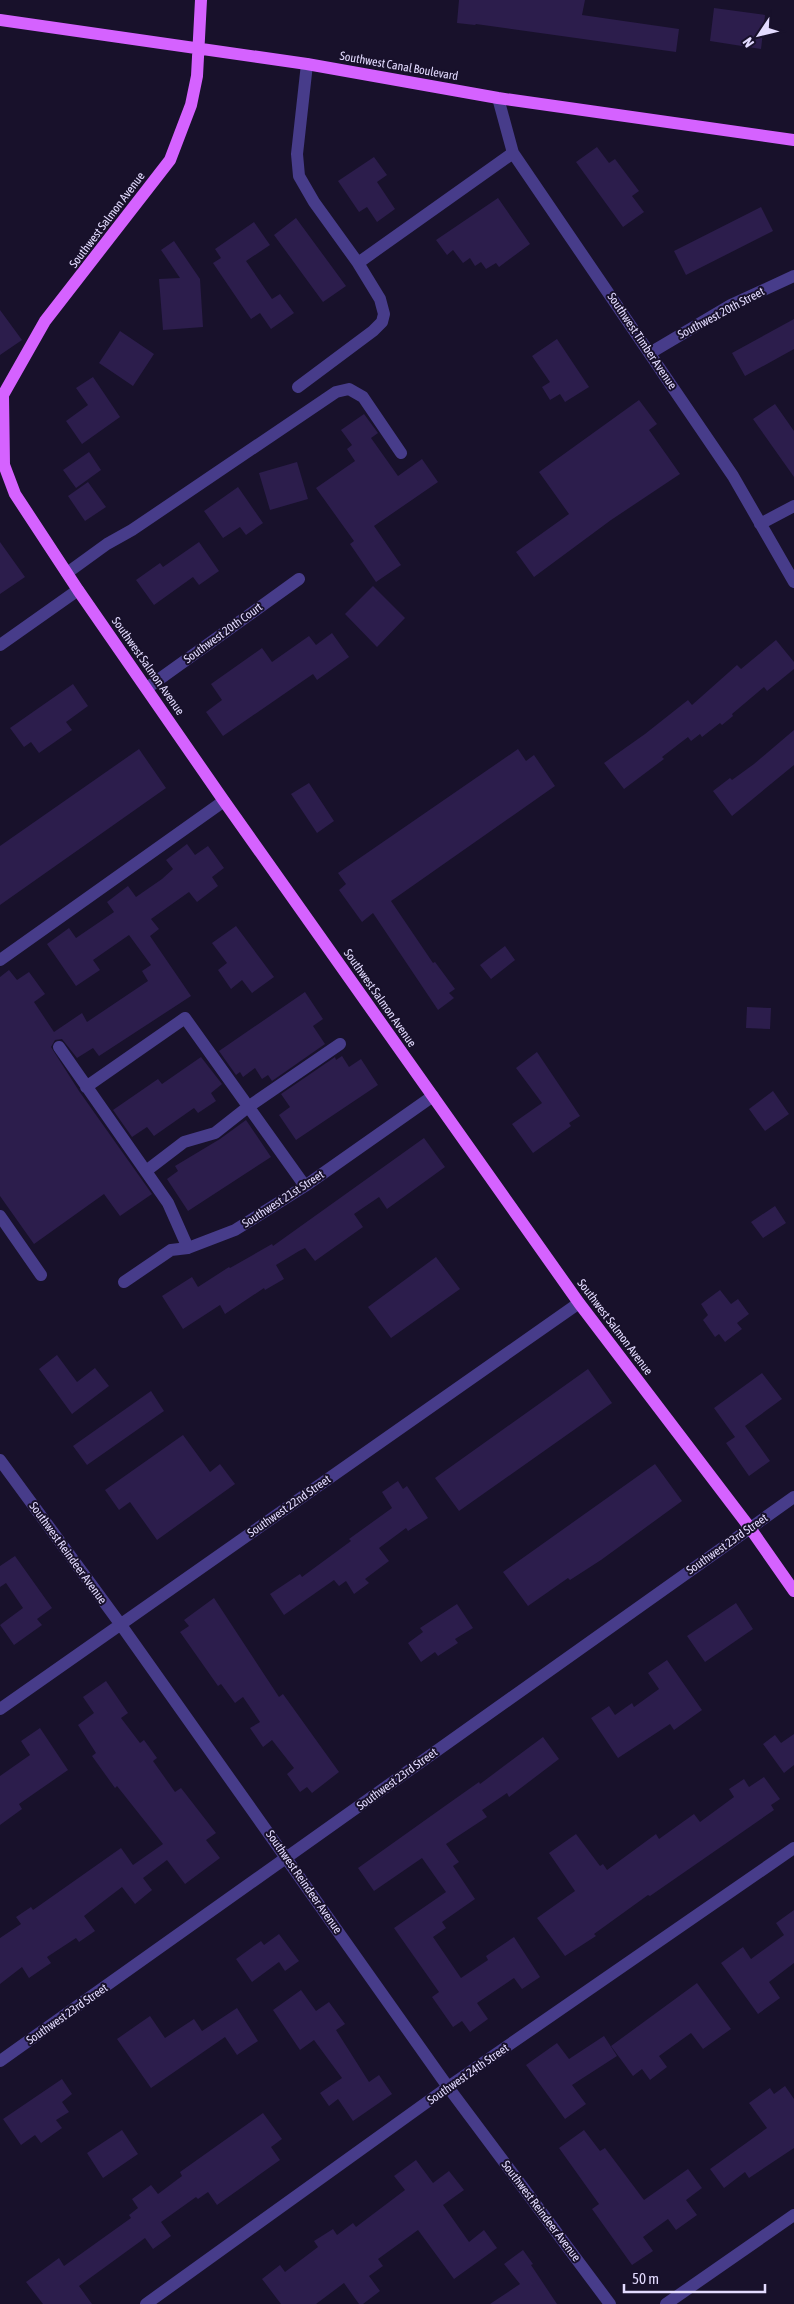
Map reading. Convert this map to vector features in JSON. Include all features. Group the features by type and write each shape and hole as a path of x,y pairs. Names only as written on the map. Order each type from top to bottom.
{"main road":[{"name":"Southwest Salmon Avenue","path":"201,0 197,76 191,105 170,160 45,322 2,395 4,465 15,494 78,590 224,801 578,1303 750,1528 794,1591"},
{"name":"Southwest Canal Boulevard","path":"0,20 307,64 498,98 794,140"}],"street":[{"path":"298,387 373,331 382,322 384,314 380,299 358,262 314,202 299,176 297,154 307,64"},
{"name":"Southwest Timber Avenue","path":"498,98 513,153 733,476 794,582"},
{"path":"358,262 513,153"},
{"name":"Southwest 20th Street","path":"650,353 731,305 794,276"},
{"path":"67,573 107,544 140,525 336,392 349,389 363,397 401,452"},
{"path":"760,524 794,506"},
{"name":"Southwest 20th Court","path":"147,688 299,578"},
{"path":"0,645 78,590"},
{"path":"0,960 224,801"},
{"path":"86,1086 185,1018 304,1186"},
{"path":"146,1171 184,1142 215,1133 248,1107 340,1044"},
{"path":"58,1047 168,1203 188,1248"},
{"name":"Southwest 21st Street","path":"124,1282 171,1250 188,1248 235,1230 304,1186 433,1096"},
{"path":"0,1216 41,1275"},
{"name":"Southwest 22nd Street","path":"0,1709 578,1303"},
{"name":"Southwest Reindeer Avenue","path":"0,1460 121,1624 448,2087 610,2304"},
{"name":"Southwest 23rd Street","path":"0,2061 794,1497"},
{"name":"Southwest 24th Street","path":"146,2304 448,2087 794,1848"},
{"path":"666,2304 794,2215"}],"building":[{"path":"459,0 585,0 582,15 679,29 676,52 476,24 457,23"},
{"path":"714,8 765,15 761,49 710,41"},
{"path":"597,147 609,163 615,159 639,191 632,196 644,212 623,227 576,162"},
{"path":"374,157 387,175 377,182 395,209 377,222 367,207 359,212 338,181"},
{"path":"498,198 530,244 499,267 496,263 486,269 481,262 475,266 470,258 463,263 453,250 447,255 436,240"},
{"path":"761,207 773,231 686,275 674,251"},
{"path":"296,218 346,286 323,302 274,235"},
{"path":"254,222 270,245 246,261 272,299 280,294 294,313 271,329 260,313 251,319 213,263 221,258 215,249"},
{"path":"174,241 200,279 203,327 163,330 159,279 180,278 161,250"},
{"path":"0,310 22,340 0,355"},
{"path":"794,319 794,349 745,376 732,353"},
{"path":"120,331 154,354 133,386 99,363"},
{"path":"557,339 589,387 565,402 560,394 550,400 542,387 550,382 532,356"},
{"path":"93,377 120,417 82,444 66,421 88,405 76,388"},
{"path":"639,400 657,424 649,430 680,474 611,520 534,577 516,552 569,514 539,472"},
{"path":"775,404 794,431 794,477 753,419"},
{"path":"364,414 378,433 371,438 398,476 422,459 438,482 374,526 401,565 376,582 350,544 354,541 316,488 355,461 347,449 352,445 341,430"},
{"path":"89,452 101,470 76,488 63,470"},
{"path":"297,462 308,499 270,510 259,473"},
{"path":"88,482 106,507 85,521 68,496"},
{"path":"238,487 263,523 246,535 240,527 223,538 204,511"},
{"path":"0,542 25,577 0,594"},
{"path":"199,542 219,571 199,585 193,577 154,605 136,580 160,563 163,567"},
{"path":"373,586 405,618 377,647 345,614"},
{"path":"332,633 349,657 317,680 313,674 223,736 206,712 222,700 211,684 262,648 272,662 309,636 316,645"},
{"path":"776,640 794,662 794,669 767,691 764,687 722,725 720,723 702,737 700,734 691,741 688,737 662,757 664,759 624,789 604,763 688,700 692,705 737,665 741,669"},
{"path":"73,684 88,706 66,722 72,730 39,753 31,742 24,747 10,728"},
{"path":"794,730 794,765 732,816 713,791 730,778 732,780 754,764"},
{"path":"139,749 166,788 0,905 0,846"},
{"path":"518,749 526,761 534,755 555,786 391,901 433,963 435,962 455,989 449,993 454,998 438,1010 373,913 362,922 339,890 346,884 338,873"},
{"path":"309,783 334,821 317,833 291,794"},
{"path":"187,844 195,855 208,846 224,868 212,877 218,886 197,902 189,892 151,919 159,929 150,936 191,996 99,1056 93,1048 77,1058 62,1039 55,1040 51,1047 79,1091 152,1194 120,1216 104,1194 34,1244 0,1196 0,977 9,970 17,980 29,972 45,994 34,1002 54,1032 82,1013 87,1022 148,981 142,971 151,965 129,935 93,960 100,970 76,986 47,944 69,928 76,938 114,912 107,902 128,886 136,897 162,879 173,869 166,860"},
{"path":"236,926 274,977 252,993 242,980 231,989 218,970 227,963 212,943"},
{"path":"505,946 515,960 491,979 480,965"},
{"path":"305,992 323,1019 313,1026 325,1044 272,1081 268,1075 262,1079 255,1068 243,1077 240,1072 236,1075 219,1051"},
{"path":"747,1007 771,1008 770,1029 746,1028"},
{"path":"537,1052 580,1116 569,1123 571,1126 533,1153 512,1124 542,1103 516,1068"},
{"path":"342,1056 349,1067 361,1059 378,1085 296,1140 279,1115 290,1107 281,1094 335,1057 336,1060"},
{"path":"201,1057 222,1084 211,1093 216,1101 198,1113 194,1108 154,1136 147,1127 132,1137 113,1110 158,1079 162,1084"},
{"path":"773,1091 789,1114 765,1131 749,1109"},
{"path":"246,1120 271,1157 188,1211 167,1179 178,1171 175,1166 220,1139"},
{"path":"424,1138 445,1167 387,1209 379,1197 354,1214 363,1227 315,1261 305,1248 299,1251 276,1265 284,1279 265,1290 264,1288 225,1314 220,1305 183,1329 162,1296 192,1277 198,1287 229,1267 272,1244 273,1246"},
{"path":"775,1206 786,1223 763,1238 751,1222"},
{"path":"436,1257 460,1289 391,1338 368,1307"},
{"path":"720,1290 731,1304 738,1299 749,1314 737,1323 742,1329 725,1342 719,1334 715,1337 703,1320 708,1315 701,1304"},
{"path":"57,1355 77,1382 95,1368 109,1386 72,1414 39,1369"},
{"path":"588,1369 612,1403 459,1511 435,1478"},
{"path":"762,1373 782,1399 745,1426 770,1461 749,1476 726,1443 735,1437 714,1408"},
{"path":"151,1391 164,1411 87,1465 73,1446"},
{"path":"183,1435 210,1472 220,1464 235,1484 157,1540 130,1502 119,1510 105,1490"},
{"path":"655,1464 682,1501 601,1560 570,1580 568,1578 528,1606 503,1572"},
{"path":"398,1481 403,1489 407,1486 428,1518 408,1531 406,1528 379,1548 389,1561 365,1579 369,1583 354,1594 346,1581 339,1586 334,1580 284,1615 270,1594 300,1574 302,1577 351,1541 349,1539 392,1508 382,1492"},
{"path":"15,1556 52,1608 37,1619 42,1625 14,1645 0,1625 23,1608 6,1583 0,1587 0,1566"},
{"path":"214,1598 279,1697 283,1694 339,1772 312,1793 307,1787 300,1792 287,1774 294,1768 272,1740 263,1747 250,1728 260,1722 243,1697 235,1703 221,1684 218,1686 180,1632 189,1626 184,1620"},
{"path":"736,1603 753,1629 705,1662 687,1636"},
{"path":"457,1604 473,1628 455,1639 458,1643 438,1656 435,1652 421,1662 408,1643 423,1632 420,1628"},
{"path":"667,1660 702,1710 674,1730 670,1724 618,1758 591,1718 609,1706 615,1715 632,1703 634,1707 659,1689 648,1673"},
{"path":"106,1681 128,1713 121,1718 140,1743 144,1740 157,1758 153,1761 175,1792 181,1788 216,1833 206,1840 220,1858 185,1884 167,1860 143,1878 152,1890 135,1904 122,1887 84,1916 95,1931 79,1942 76,1938 47,1957 51,1963 29,1978 22,1967 0,1984 0,1938 21,1924 16,1917 31,1907 33,1910 121,1848 133,1865 163,1844 117,1786 115,1788 92,1756 96,1753 78,1725 94,1713 83,1697"},
{"path":"40,1728 68,1770 19,1804 22,1809 0,1825 0,1776 30,1755 21,1741"},
{"path":"794,1734 794,1765 784,1773 763,1744 775,1735 781,1743"},
{"path":"543,1737 559,1759 509,1797 507,1793 482,1810 487,1817 446,1844 459,1862 453,1866 475,1899 442,1922 446,1928 433,1937 461,1978 488,1960 486,1956 514,1937 540,1977 522,1989 514,1978 477,2003 488,2019 470,2032 462,2021 453,2027 432,1997 439,1992 394,1928 446,1892 422,1858 374,1891 358,1868 479,1782 480,1784"},
{"path":"764,1777 780,1799 771,1805 774,1810 650,1896 648,1895 594,1934 596,1936 565,1956 537,1918 575,1891 549,1853 576,1834 600,1866 603,1864 607,1870 656,1834 659,1839 694,1814 700,1822 734,1797 729,1789 744,1779 749,1787"},
{"path":"794,1910 794,1963 769,1982 780,1998 758,2014 721,1963 743,1947 751,1959 784,1935 776,1923"},
{"path":"279,1934 299,1961 285,1971 279,1962 252,1982 236,1959 261,1941 264,1945"},
{"path":"697,1983 731,2029 703,2049 691,2033 659,2056 667,2067 650,2080 642,2069 633,2076 611,2046"},
{"path":"301,1990 316,2011 329,2002 345,2024 336,2030 369,2082 379,2075 392,2094 353,2121 338,2099 329,2106 320,2093 342,2078 314,2040 300,2050 273,2010"},
{"path":"237,2008 258,2041 237,2055 225,2037 151,2088 117,2039 150,2016 165,2038 194,2019 202,2031"},
{"path":"604,2036 617,2056 572,2085 586,2104 565,2119 526,2065 557,2043 569,2059"},
{"path":"62,2079 72,2094 62,2102 69,2112 56,2120 62,2128 41,2143 35,2135 21,2145 3,2119"},
{"path":"785,2086 794,2099 794,2148 749,2178 745,2172 724,2188 710,2169 767,2128 749,2103 770,2088 774,2094"},
{"path":"263,2113 282,2139 271,2147 280,2160 217,2205 208,2192 198,2199 196,2197 161,2222 171,2236 153,2249 145,2238 79,2286 92,2304 43,2304 26,2282 59,2258 64,2266 131,2218 129,2215 138,2208 132,2199 151,2185 158,2194 182,2176 180,2172"},
{"path":"122,2130 138,2154 103,2178 87,2153"},
{"path":"584,2130 600,2151 605,2148 644,2200 688,2169 702,2188 686,2200 697,2215 676,2230 668,2219 643,2237 653,2251 632,2265 592,2209 599,2204 559,2148"},
{"path":"416,2160 433,2183 449,2171 464,2190 443,2205 469,2242 484,2230 497,2248 454,2279 418,2230 378,2259 383,2266 369,2276 380,2291 363,2304 359,2304 344,2283 316,2304 281,2304 262,2279 280,2265 285,2272 318,2247 314,2241 333,2229 337,2235 353,2223 356,2227 405,2190 394,2176"},
{"path":"523,2250 557,2304 490,2304 520,2284 504,2264"}]}
